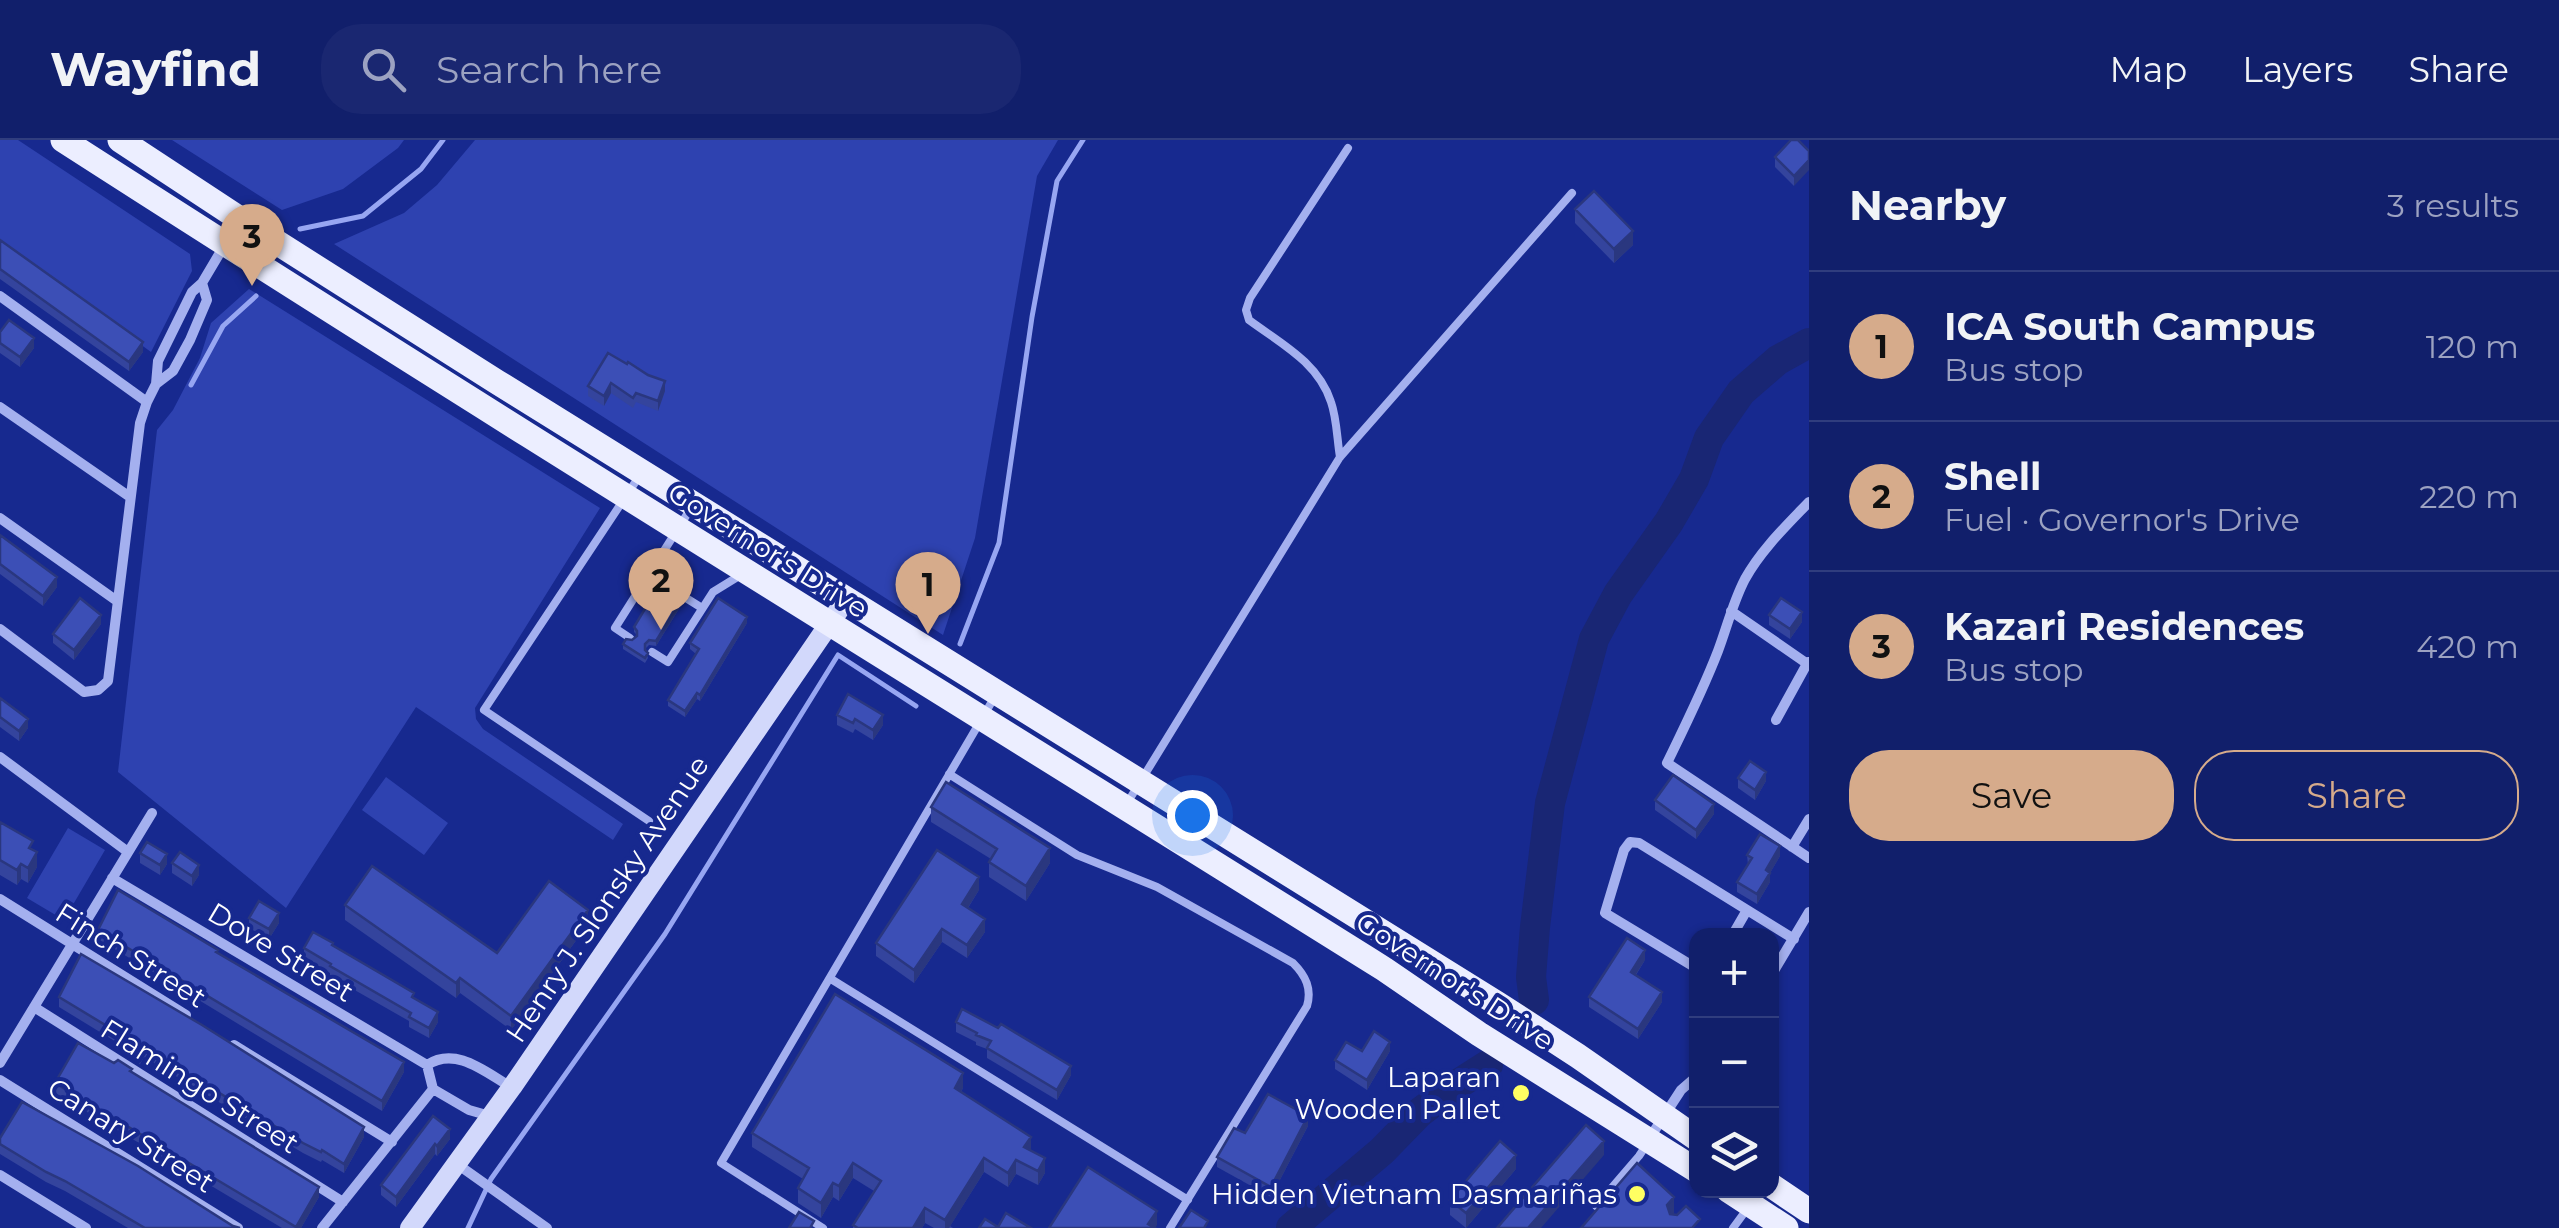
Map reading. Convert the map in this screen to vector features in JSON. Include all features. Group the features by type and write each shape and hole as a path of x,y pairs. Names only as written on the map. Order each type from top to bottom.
{"main road":[{"name":"Governor's Drive","path":"62,140 625,497 1384,969 1479,1034 1689,1166"},
{"name":"Governor's Drive","path":"120,140 496,382 1141,780 1546,1034 1664,1116 1689,1128"},
{"path":"1779,1191 1809,1211"},
{"path":"1750,1198 1786,1228"}],"street":[{"path":"0,629 84,692 98,690 108,681 140,423 156,384 158,361 192,292 202,283 240,219"},
{"path":"156,384 172,371 190,340 207,300 202,283"},
{"path":"0,296 147,402"},
{"path":"0,407 130,497"},
{"path":"1809,502 1747,576 1702,690 1666,764 1809,858"},
{"path":"0,518 117,601"},
{"name":"Henry J. Slonsky Avenue","path":"410,1228 512,1087 847,598"},
{"path":"1731,611 1808,663 1776,720"},
{"path":"0,759 128,852"},
{"path":"0,1063 152,812"},
{"path":"1792,847 1809,819"},
{"path":"1689,964 1605,913 1624,850 1630,842 1639,843 1794,939"},
{"name":"Dove Street","path":"112,878 427,1065"},
{"name":"Finch Street","path":"1,902 190,1018"},
{"path":"1737,928 1747,910"},
{"path":"1779,963 1809,912"},
{"name":"Flamingo Street","path":"34,1007 342,1202"},
{"name":"Finch Street","path":"224,1038 392,1142"},
{"path":"491,1116 469,1110 433,1089 427,1065 446,1056 467,1062 512,1087"},
{"name":"Canary Street","path":"0,1080 238,1228"},
{"path":"1649,1140 1689,1083"},
{"path":"322,1228 433,1089"},
{"path":"1673,1156 1689,1135"},
{"path":"457,1164 547,1228"},
{"path":"0,1175 86,1228"}],"lane":[{"path":"1340,458 1332,404 1319,376 1297,354 1248,320 1246,310 1250,298 1348,148"},
{"path":"1124,807 1340,458 1572,193"},
{"path":"643,471 484,710 649,821"},
{"path":"630,638 615,628 695,503"},
{"path":"652,652 668,662 713,592 747,571"},
{"path":"649,574 664,584"},
{"path":"686,598 702,608"},
{"path":"823,1228 721,1164 997,692"},
{"path":"949,774 1077,855 1156,887 1301,970 1310,994 1306,1006 1170,1228"},
{"path":"830,979 1188,1200"},
{"path":"1596,1206 1649,1140"},
{"path":"1733,1228 1745,1198"}],"shaded area":[{"path":"0,140 18,140 190,254 192,271 151,352 0,242"},
{"path":"172,140 404,140 343,189 282,210"},
{"path":"475,140 1058,140 1037,176 975,538 943,635 334,244 404,213 437,185"},
{"path":"249,289 600,508 475,708 483,729 623,824 613,840 416,707 286,908 118,772 157,430 173,410 200,358 211,323"},
{"path":"386,777 448,823 424,855 362,810"},
{"path":"68,828 105,850 64,920 27,898"}],"building":[{"path":"1791,140 1798,140 1809,151 1809,160 1794,176 1775,157"},
{"path":"1594,191 1633,231 1614,249 1575,209"},
{"path":"0,240 143,342 129,362 0,269"},
{"path":"9,320 34,338 20,357 0,343 0,332"},
{"path":"608,353 665,381 658,401 636,393 633,398 611,383 604,396 588,386"},
{"path":"0,535 57,577 43,596 0,564"},
{"path":"671,577 685,586 679,592 682,599 656,641 645,644 645,658 623,644 637,636 634,627 660,584 668,584"},
{"path":"80,598 101,615 74,650 53,634"},
{"path":"718,598 747,617 700,695 697,693 685,711 668,700 699,649 690,643"},
{"path":"1781,598 1802,612 1790,629 1769,615"},
{"path":"848,694 883,715 873,730 855,719 853,723 837,715"},
{"path":"0,698 28,719 19,731 0,717"},
{"path":"1750,761 1766,772 1755,790 1738,778"},
{"path":"1673,775 1714,804 1696,830 1655,800"},
{"path":"946,782 1050,848 1026,886 989,862 997,849 931,807"},
{"path":"0,822 33,841 29,848 37,852 28,868 21,864 17,870 0,860"},
{"path":"1760,834 1780,846 1757,894 1737,882 1752,858 1747,855"},
{"path":"147,842 167,854 160,865 140,853"},
{"path":"937,850 979,877 962,904 985,919 967,945 942,929 914,970 876,943"},
{"path":"180,852 199,865 192,876 172,863"},
{"path":"372,866 497,953 549,881 588,910 511,1016 460,978 456,983 345,905"},
{"path":"118,890 404,1062 382,1101 98,930"},
{"path":"259,901 279,913 269,929 249,918"},
{"path":"313,932 414,993 412,997 438,1012 429,1028 304,948"},
{"path":"1627,938 1645,950 1631,972 1662,992 1638,1029 1589,997"},
{"path":"81,954 364,1127 344,1164 144,1048 140,1054 126,1045 130,1040 59,997"},
{"path":"835,994 963,1073 955,1088 1031,1137 1024,1147 1045,1158 1038,1171 1016,1160 1008,1173 984,1158 945,1220 925,1208 913,1228 853,1225 881,1181 853,1163 839,1186 833,1183 821,1203 798,1188 809,1168 752,1133"},
{"path":"962,1009 998,1028 1001,1024 1071,1066 1057,1090 987,1048 991,1041 956,1022"},
{"path":"1374,1031 1390,1042 1367,1080 1335,1060 1346,1042 1362,1051"},
{"path":"78,1043 114,1063 118,1060 319,1187 296,1227 55,1083"},
{"path":"1268,1094 1308,1116 1271,1187 1217,1157 1234,1128 1245,1133"},
{"path":"22,1102 240,1228 145,1228 46,1172 0,1144"},
{"path":"433,1116 450,1129 396,1197 381,1185"},
{"path":"1586,1125 1604,1141 1528,1228 1497,1228"},
{"path":"1500,1141 1516,1155 1466,1213 1450,1200"},
{"path":"1637,1163 1674,1197 1667,1205 1670,1214 1677,1215 1686,1206 1700,1219 1692,1228 1581,1228"},
{"path":"1088,1167 1157,1211 1148,1224 1155,1228 1049,1228"},
{"path":"1191,1210 1208,1221 1204,1228 1179,1228"},
{"path":"799,1212 814,1221 810,1228 789,1228"},
{"path":"1006,1213 1031,1228 979,1228 985,1219 998,1227"}],"waterway":[{"path":"300,229 363,216 421,169 443,140"},
{"path":"960,644 999,543 1032,317 1057,181 1083,140"},
{"path":"191,385 223,326 256,296"},
{"path":"1534,1000 1531,977 1535,927 1550,803 1594,639 1618,594 1669,522 1694,479 1709,438 1741,392 1778,360 1809,343"},
{"path":"468,1228 491,1179 665,934 838,655 916,706"},
{"path":"1291,1228 1382,1151 1419,1113 1488,1065"}],"place":[{"name":"Kazari Residences","path":"252,286"},
{"name":"Shell","path":"661,630"},
{"name":"ICA South Campus","path":"928,634"},
{"name":"Laparan Wooden Pallet","path":"1521,1093"},
{"name":"Hidden Vietnam Dasmariñas","path":"1637,1194"}]}
